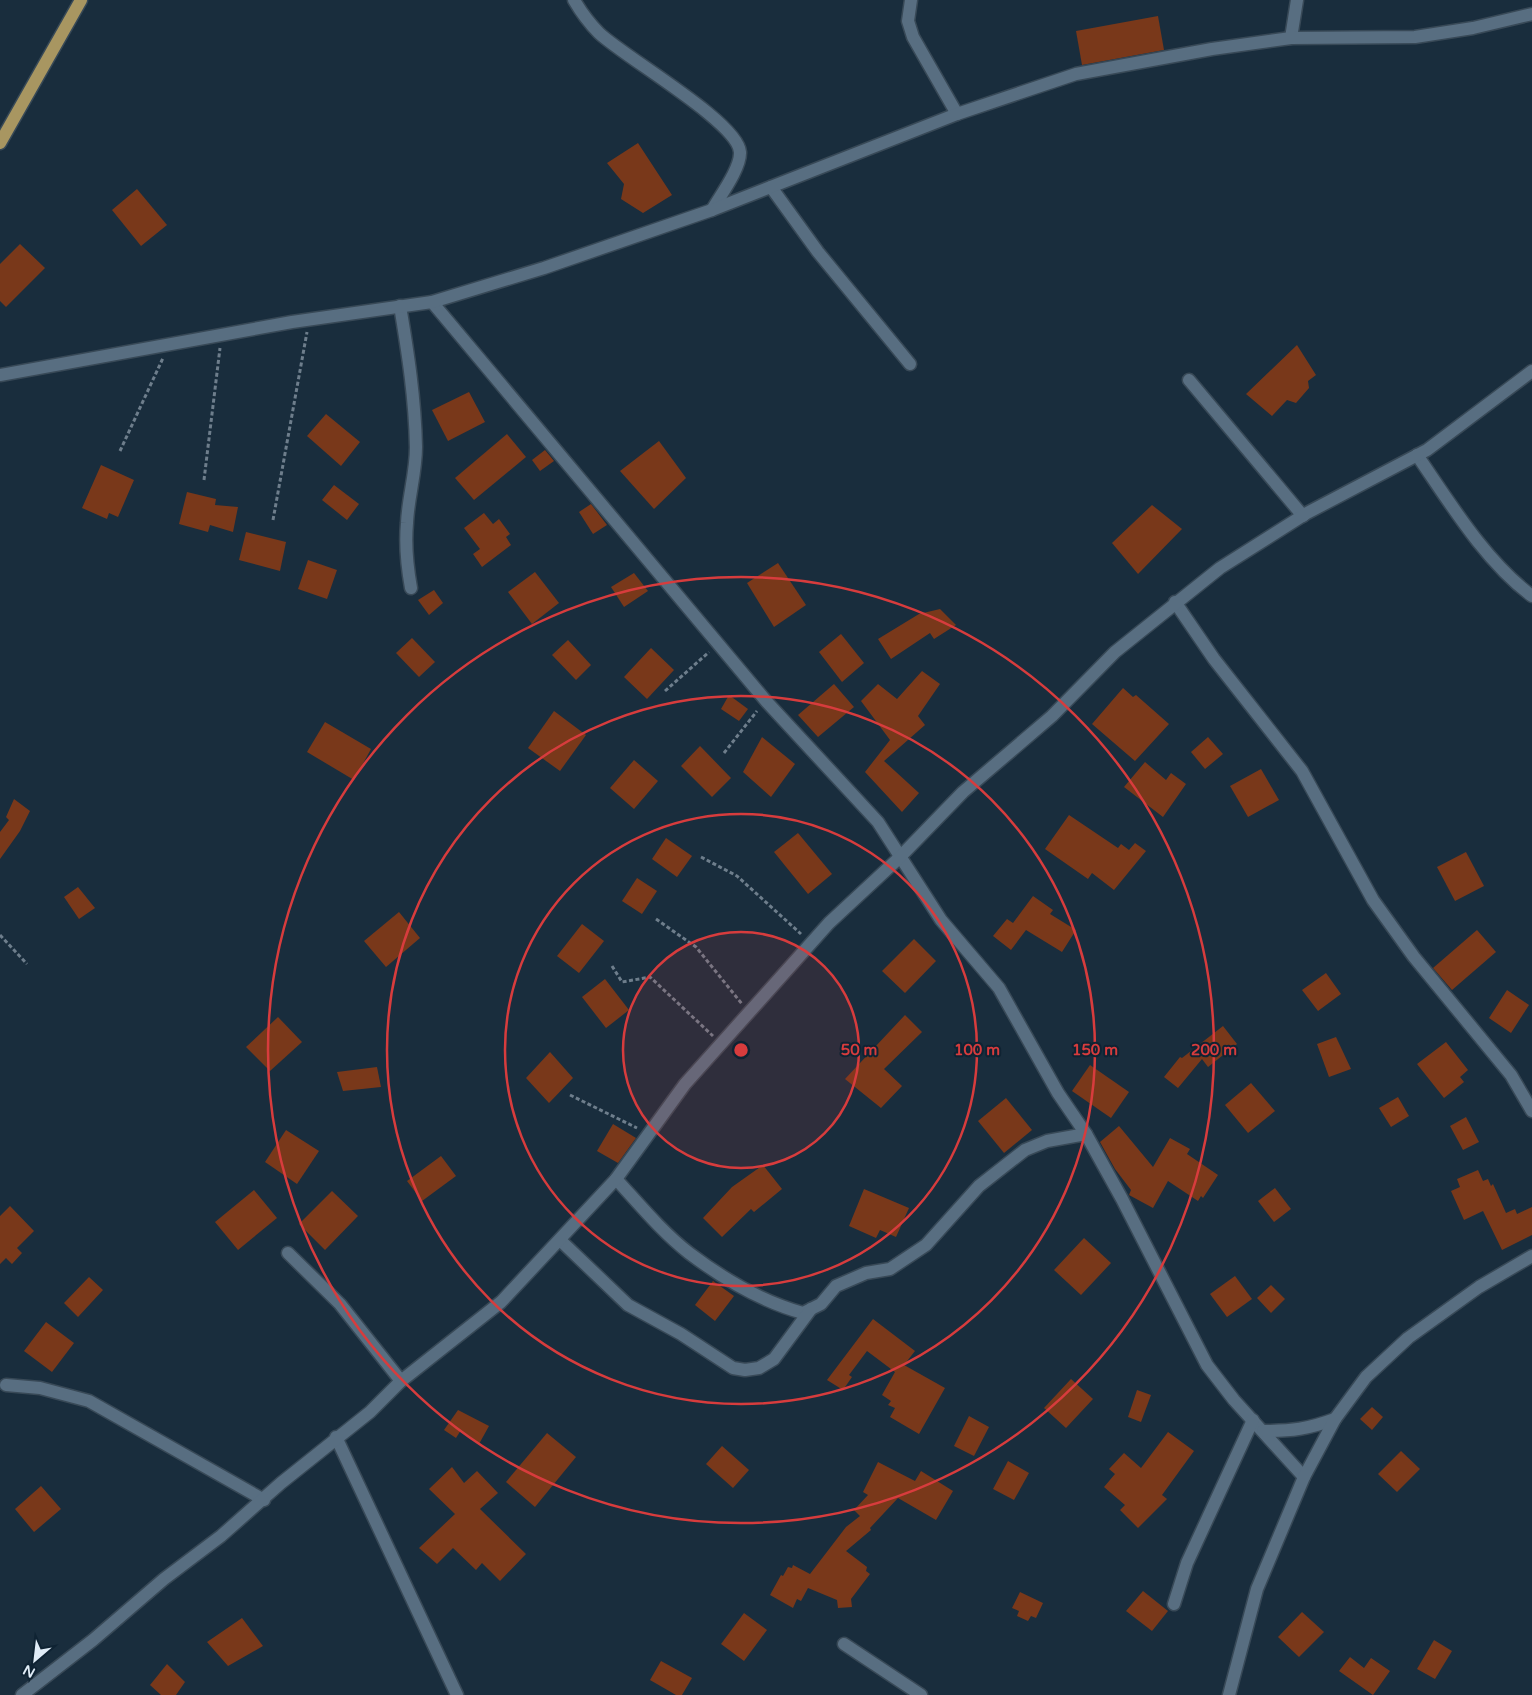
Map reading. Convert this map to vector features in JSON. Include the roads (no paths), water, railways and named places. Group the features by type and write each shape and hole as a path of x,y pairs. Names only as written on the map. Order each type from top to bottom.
{"main road":[{"path":"0,143 81,0"}],"street":[{"path":"574,0 583,15 600,33 629,57 686,96 726,129 738,143 740,152 737,166 712,210"},
{"path":"911,0 908,21 913,37 956,114"},
{"path":"1291,38 1297,0"},
{"path":"0,375 309,319 432,302 544,268 712,210 956,114 1076,74 1212,49 1291,38 1415,37 1473,28 1532,14"},
{"path":"771,187 818,252 910,364"},
{"path":"432,302 766,701 878,822 899,858 941,920 999,988 1058,1093 1086,1134 1162,1273 1207,1365 1234,1400 1304,1477"},
{"path":"400,306 412,382 416,448 407,521 406,558 411,588"},
{"path":"22,1695 264,1500 336,1437 370,1412 401,1381 501,1302 616,1179 685,1084 811,943 899,858 963,792 1052,716 1115,652 1175,602 1220,568 1303,516 1417,455 1532,371"},
{"path":"1189,380 1303,516"},
{"path":"1417,455 1463,523 1495,560 1532,596"},
{"path":"1175,602 1214,659 1302,771 1373,900 1414,957 1511,1075 1532,1111"},
{"path":"616,1179 688,1252 730,1279 781,1307 803,1313 821,1304 836,1286 866,1273 890,1269 926,1245 979,1186 1025,1150 1047,1141 1086,1134"},
{"path":"560,1240 628,1305 681,1334 733,1368 745,1370 759,1368 774,1359 811,1309"},
{"path":"288,1253 340,1304 401,1381"},
{"path":"1229,1695 1257,1589 1304,1477 1335,1418 1366,1377 1408,1338 1479,1287 1532,1256"},
{"path":"6,1385 40,1388 89,1401 264,1500"},
{"path":"1263,1430 1291,1431 1308,1429 1335,1418"},
{"path":"1174,1604 1188,1563 1253,1420"},
{"path":"336,1437 457,1695"},
{"path":"844,1644 921,1695"}]}
